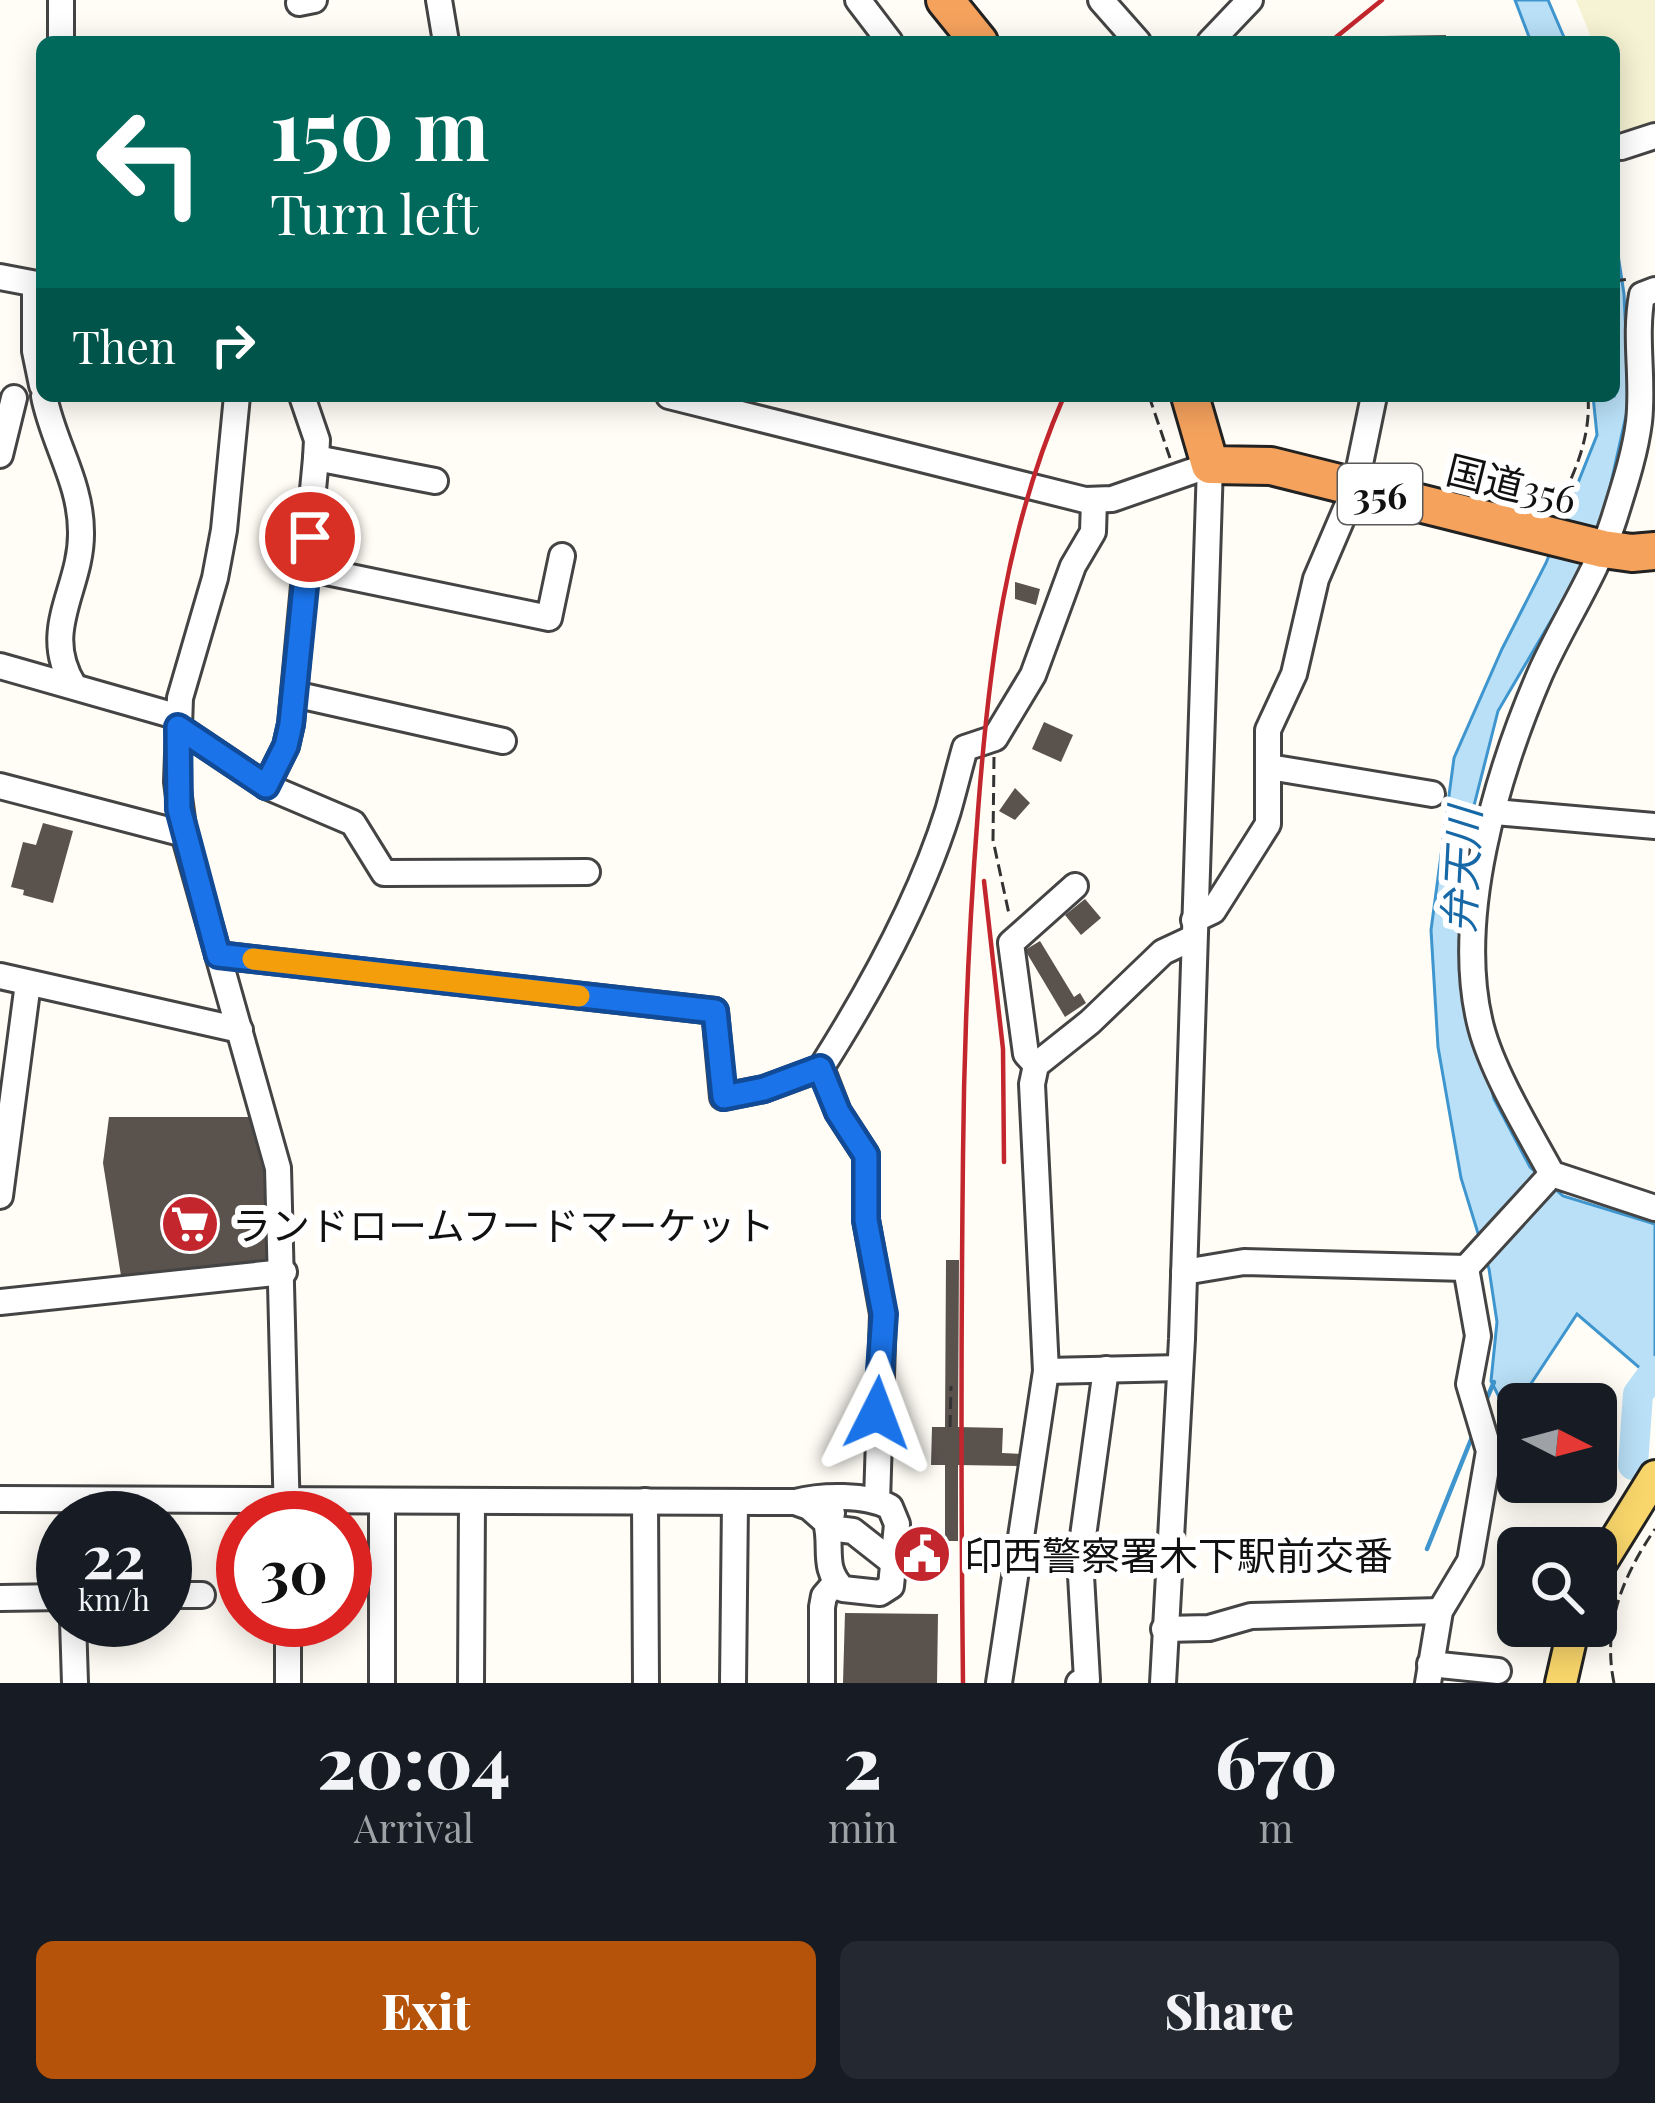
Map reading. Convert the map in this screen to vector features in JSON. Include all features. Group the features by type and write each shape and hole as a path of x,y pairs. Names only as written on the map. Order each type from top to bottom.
{"highway":[{"path":"945,0 974,36"},
{"path":"1190,402 1193,471"},
{"name":"国道356","path":"1193,471 1271,466 1600,548 1655,551"}],"main road":[{"path":"1617,1537 1655,1476"},
{"path":"1561,1683 1569,1647"}],"street":[{"path":"61,0 61,36"},
{"path":"439,0 445,36"},
{"path":"858,0 885,36"},
{"path":"1216,36 1250,0"},
{"path":"1115,5 1134,36"},
{"path":"1621,147 1655,136"},
{"path":"0,277 36,284"},
{"path":"1644,284 1637,321 1646,432 1509,752 1482,866 1470,950 1482,1029 1552,1174 1655,1208"},
{"path":"0,455 7,396"},
{"path":"46,402 79,504 82,536 60,637 60,664 74,686"},
{"path":"236,402 218,562 180,698 177,782 184,834 278,1168 287,1491"},
{"path":"266,786 286,746 307,568 317,440 304,402"},
{"path":"692,402 1028,488 1094,500 1112,499 1193,471 1194,929 1180,1368 1162,1683"},
{"path":"1000,1683 1046,1371 1032,1084 1036,1065 1214,911 1268,824 1268,730 1294,674 1316,579 1355,488 1372,402"},
{"path":"316,458 435,481"},
{"path":"218,955 715,1011 724,1097 764,1089 820,1068 860,1004 910,906 947,813 965,748 995,738 1033,675 1073,566 1093,532 1094,500"},
{"path":"307,568 549,618 562,556"},
{"path":"0,667 74,686 178,722 266,786 353,823 384,873 587,872"},
{"path":"294,694 503,741"},
{"path":"1269,767 1432,794"},
{"path":"0,786 184,834"},
{"path":"1495,812 1655,826"},
{"path":"1036,1065 1026,1054 1011,943 1075,886"},
{"path":"0,976 240,1030"},
{"path":"0,1196 28,983"},
{"path":"820,1068 838,1112 866,1155 866,1220 884,1314 877,1501"},
{"path":"1184,1272 1244,1262 1466,1268 1552,1174"},
{"path":"1466,1268 1478,1336 1469,1384 1489,1450 1470,1561 1440,1611 1429,1673 1498,1671"},
{"path":"0,1302 284,1272"},
{"path":"1046,1371 1180,1368"},
{"path":"1079,1683 1087,1680 1081,1558 1106,1370"},
{"path":"372,1503 795,1502 819,1497 877,1501 895,1514 895,1564 886,1592 852,1592 836,1582 827,1563 833,1509 846,1499"},
{"path":"0,1499 216,1507"},
{"path":"471,1683 472,1501"},
{"path":"645,1501 646,1683"},
{"path":"382,1502 382,1683"},
{"path":"734,1683 735,1502"},
{"path":"795,1502 816,1511 829,1528 853,1531 895,1564"},
{"path":"822,1683 822,1607 824,1596 836,1582"},
{"path":"192,1594 202,1594"},
{"path":"0,1598 36,1597"},
{"path":"1164,1629 1209,1628 1251,1616 1440,1611"},
{"path":"74,1647 75,1683"},
{"path":"287,1647 288,1683"}],"path":[{"path":"1153,402 1193,471"},
{"path":"1547,535 1580,464 1588,402"},
{"path":"995,738 993,840 1014,939"},
{"path":"950,1427 951,1386"},
{"path":"1614,1683 1611,1631 1616,1601 1655,1529"}],"shaded area":[{"path":"1576,0 1655,0 1655,128 1620,138 1620,36 1591,36"}],"water":[{"path":"1515,0 1548,0 1563,36 1529,36"},
{"name":"弁天川","path":"1620,268 1629,402 1609,492 1589,556 1498,711 1464,845 1460,957 1494,1099 1530,1167 1563,1196 1655,1224 1655,1381 1577,1314 1531,1383 1497,1383 1497,1393 1491,1381 1497,1322 1489,1269 1461,1178 1438,1047 1431,930 1454,758 1546,563 1597,435 1594,402 1620,402"}],"building":[{"path":"1015,582 1040,589 1036,605 1015,599"},
{"path":"1044,722 1073,735 1061,762 1032,749"},
{"path":"1015,788 1030,803 1015,820 999,811"},
{"path":"43,823 73,831 53,903 11,887 23,842 36,845"},
{"path":"1085,899 1101,918 1081,935 1065,915"},
{"path":"1040,941 1074,997 1080,993 1086,1003 1065,1017 1025,950"},
{"name":"ランドロームフードマーケット","path":"109,1117 253,1117 266,1180 268,1268 122,1282 103,1163"},
{"path":"946,1260 959,1260 958,1427 1003,1428 1002,1453 1024,1454 1023,1466 958,1465 958,1541 945,1541 945,1465 931,1465 932,1427 945,1427"},
{"path":"845,1613 938,1614 937,1683 843,1683"}],"waterway":[{"path":"1633,1465 1638,1394 1655,1371"},
{"path":"1484,1405 1494,1382"},
{"path":"1427,1549 1474,1432"}],"railway":[{"path":"1337,36 1382,0"},
{"path":"963,1683 964,1113 978,811 1003,600 1027,498 1062,402"},
{"path":"984,881 1003,1049 1004,1162"}],"slow traffic":[{"path":"253,959 579,996"}],"place":[{"name":"ランドロームフードマーケット","path":"190,1224"},
{"name":"印西警察署木下駅前交番","path":"922,1554"}],"route":[{"path":"310,537 291,724 266,786 178,727 179,809 218,955 715,1011 724,1097 764,1089 820,1068 838,1112 866,1155 866,1220 884,1314 877,1413"}]}
